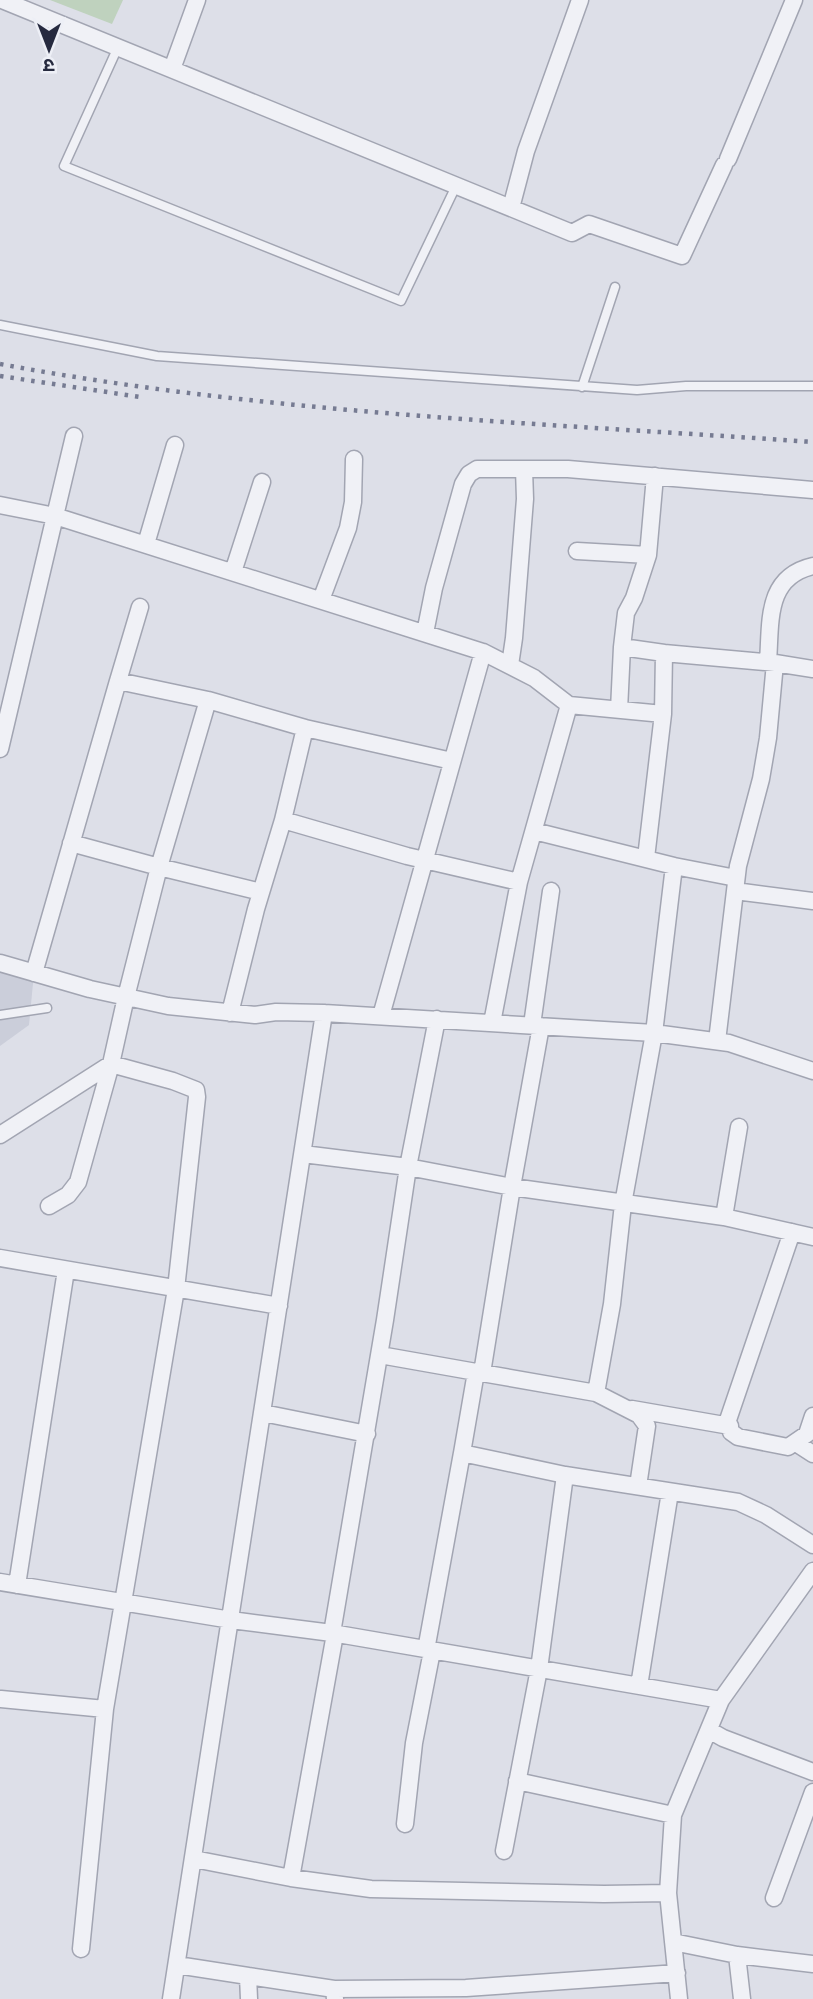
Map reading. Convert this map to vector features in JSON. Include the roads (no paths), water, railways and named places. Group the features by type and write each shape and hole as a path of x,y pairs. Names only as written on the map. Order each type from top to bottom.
{"street":[{"path":"2,0 572,233 589,224 682,256 794,0"},
{"path":"172,69 197,0"},
{"path":"511,208 526,151 580,0"},
{"path":"0,749 6,694 74,436"},
{"path":"146,544 175,445"},
{"path":"321,600 348,528 353,502 355,459"},
{"path":"425,633 434,589 463,484 469,474 477,469 568,469 813,490"},
{"path":"510,665 525,499 524,469"},
{"path":"619,710 626,613 634,598 648,555 654,476"},
{"path":"233,572 262,482"},
{"path":"0,505 55,516 483,652 534,678 569,705 663,715"},
{"path":"577,551 648,555"},
{"path":"717,1041 738,866 761,779 768,738 775,595 781,584 792,574 813,566"},
{"path":"34,973 140,607"},
{"path":"622,647 771,662 813,669"},
{"path":"382,1016 483,652"},
{"path":"646,858 663,715 664,653"},
{"path":"118,681 208,700 305,728 452,761"},
{"path":"50,1206 68,1195 78,1182 111,1064 125,997 159,867 208,700"},
{"path":"492,1023 519,882 569,705"},
{"path":"230,1013 261,892 283,820 305,728"},
{"path":"283,820 426,860 519,882"},
{"path":"534,831 646,858 735,885 813,901"},
{"path":"71,843 261,892"},
{"path":"596,1393 612,1304 623,1204 654,1033 674,866"},
{"path":"405,1824 429,1650 512,1186 536,1025 551,891"},
{"path":"0,963 90,989 168,1006 255,1015 276,1012 324,1013 654,1033 729,1043 813,1071"},
{"path":"171,1999 324,1013"},
{"path":"291,1878 380,1355 408,1167 437,1019"},
{"path":"0,1135 111,1064 196,1090 176,1289 105,1709 81,1949"},
{"path":"724,1217 739,1127"},
{"path":"303,1154 408,1167 623,1204 724,1217 813,1237"},
{"path":"792,1232 728,1420 731,1432 738,1437 788,1447 807,1434 813,1416"},
{"path":"0,1258 279,1306"},
{"path":"17,1585 66,1270"},
{"path":"380,1355 596,1393 630,1409 639,1415 647,1426 638,1486"},
{"path":"630,1409 730,1426"},
{"path":"263,1413 367,1434"},
{"path":"796,1443 813,1454"},
{"path":"463,1453 565,1475 738,1502 766,1515 813,1545"},
{"path":"504,1851 539,1669 565,1475"},
{"path":"639,1686 670,1492"},
{"path":"679,1999 668,1893 673,1815 721,1700 813,1572"},
{"path":"0,1582 334,1634 721,1700"},
{"path":"0,1706 0,1699 105,1709"},
{"path":"709,1730 723,1738 813,1772"},
{"path":"517,1781 673,1815"},
{"path":"774,1898 813,1792"},
{"path":"194,1859 291,1878 371,1889 668,1893"},
{"path":"673,1942 737,1955 813,1964"},
{"path":"737,1955 742,1999"},
{"path":"177,1965 335,1994 677,1973"},
{"path":"248,1976 249,1999"}],"lane":[{"path":"118,47 64,166 401,301 456,186"},
{"path":"582,387 615,287"},
{"path":"0,325 158,356 637,390 686,386 813,386"},
{"path":"0,1015 47,1008"}],"railway":[{"path":"0,364 101,381 303,406 813,442"},
{"path":"0,376 140,397"}]}
